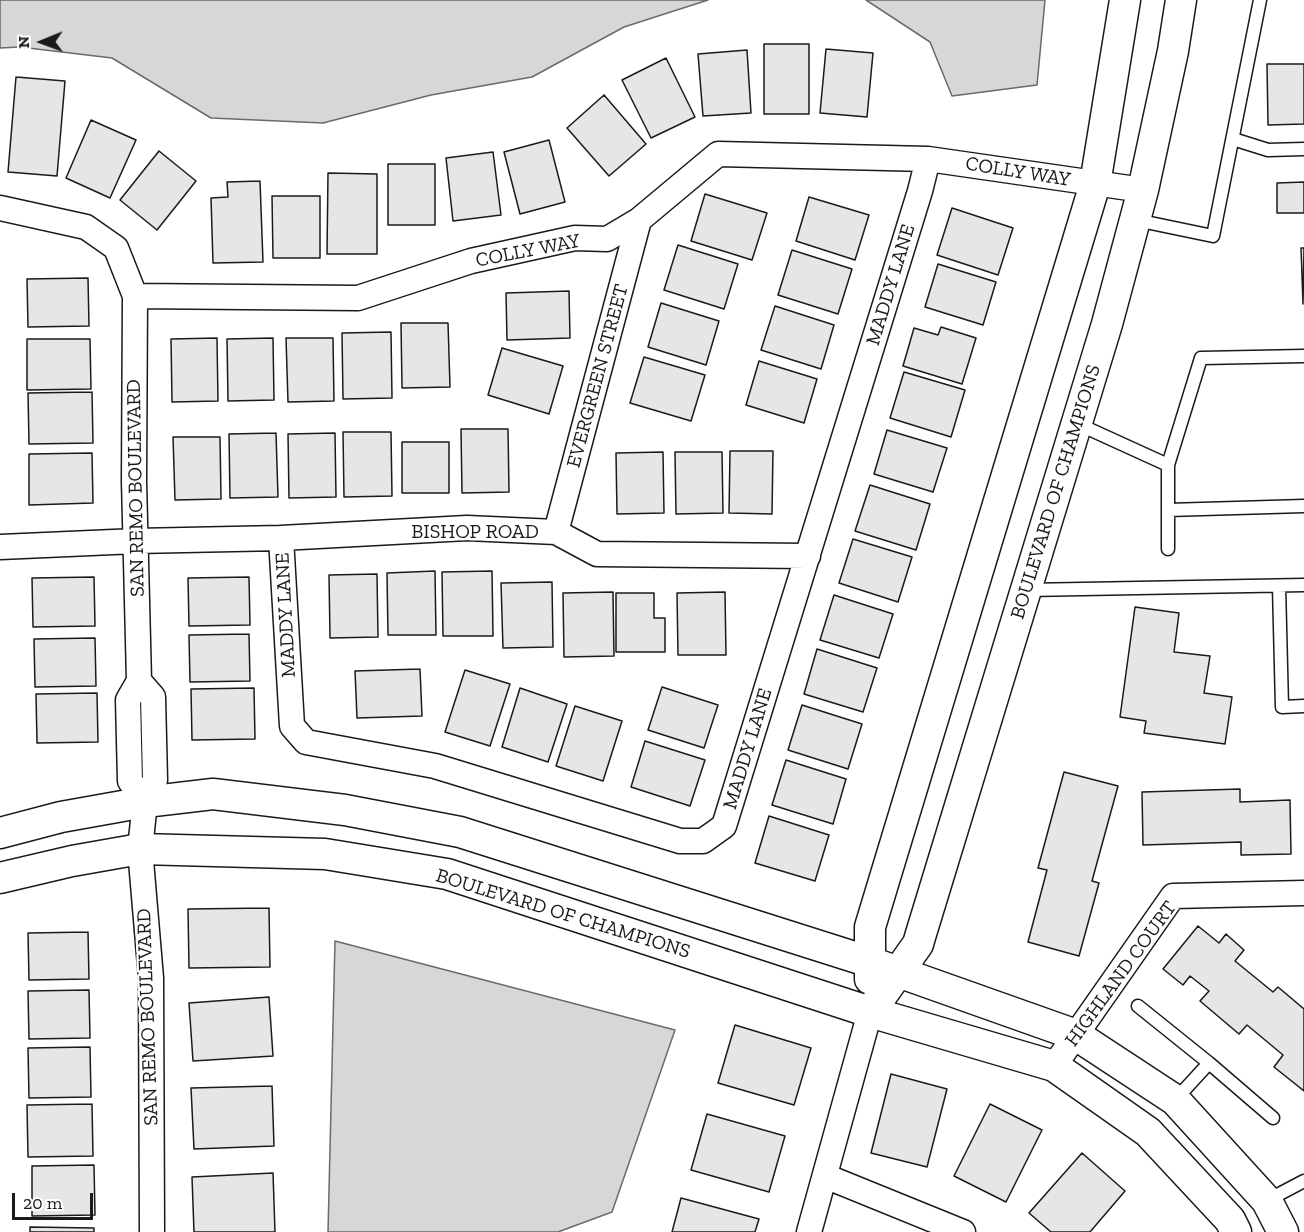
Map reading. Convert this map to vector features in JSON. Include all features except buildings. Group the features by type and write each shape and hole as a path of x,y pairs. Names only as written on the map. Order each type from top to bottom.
{"street":[{"path":"809,1232 870,1012 870,927 1095,184 1125,0"},
{"name":"BOULEVARD OF CHAMPIONS","path":"870,1012 918,944 1107,324 1143,190 1173,51 1180,0"},
{"name":"COLLY WAY","path":"135,296 357,298 471,261 575,238 607,239 639,220 718,154 928,159 1143,190"},
{"name":"MADDY LANE","path":"281,538 292,726 306,741 435,766 680,841 703,840 724,826 928,159"},
{"path":"0,208 86,227 116,248 135,296"},
{"name":"EVERGREEN STREET","path":"556,532 639,220"},
{"name":"SAN REMO BOULEVARD","path":"135,296 134,481 139,681 153,697 155,780 145,802 140,849 151,978 152,1232"},
{"name":"BISHOP ROAD","path":"0,547 281,538 467,528 556,532 597,554 808,556"},
{"path":"0,833 61,817 145,802 213,794 345,810 460,832 870,962 1076,1035 1175,1100 1267,1201 1283,1232"},
{"name":"BOULEVARD OF CHAMPIONS","path":"0,878 72,861 140,849 325,854 447,874 870,1012 1054,1066 1148,1132 1230,1220 1236,1232"},
{"name":"HIGHLAND COURT","path":"1054,1066 1173,896 1304,893"},
{"path":"825,1176 963,1232"}],"lane":[{"path":"1135,220 1214,236 1260,0"},
{"path":"1233,140 1268,150 1304,149"},
{"path":"1168,549 1168,465 1201,358 1304,356"},
{"path":"1076,423 1168,465"},
{"path":"1168,510 1304,506"},
{"path":"1026,590 1304,585"},
{"path":"1279,586 1282,707 1304,706"},
{"path":"1138,1006 1273,1118"},
{"path":"1175,1100 1209,1063"},
{"path":"1267,1201 1304,1181"}],"shaded area":[{"path":"0,0 708,0 624,27 532,77 431,95 323,123 211,118 112,58 20,47 0,48"},
{"path":"866,0 1045,0 1037,85 952,96 930,42"},
{"path":"335,941 675,1030 612,1212 558,1232 328,1232"}]}
